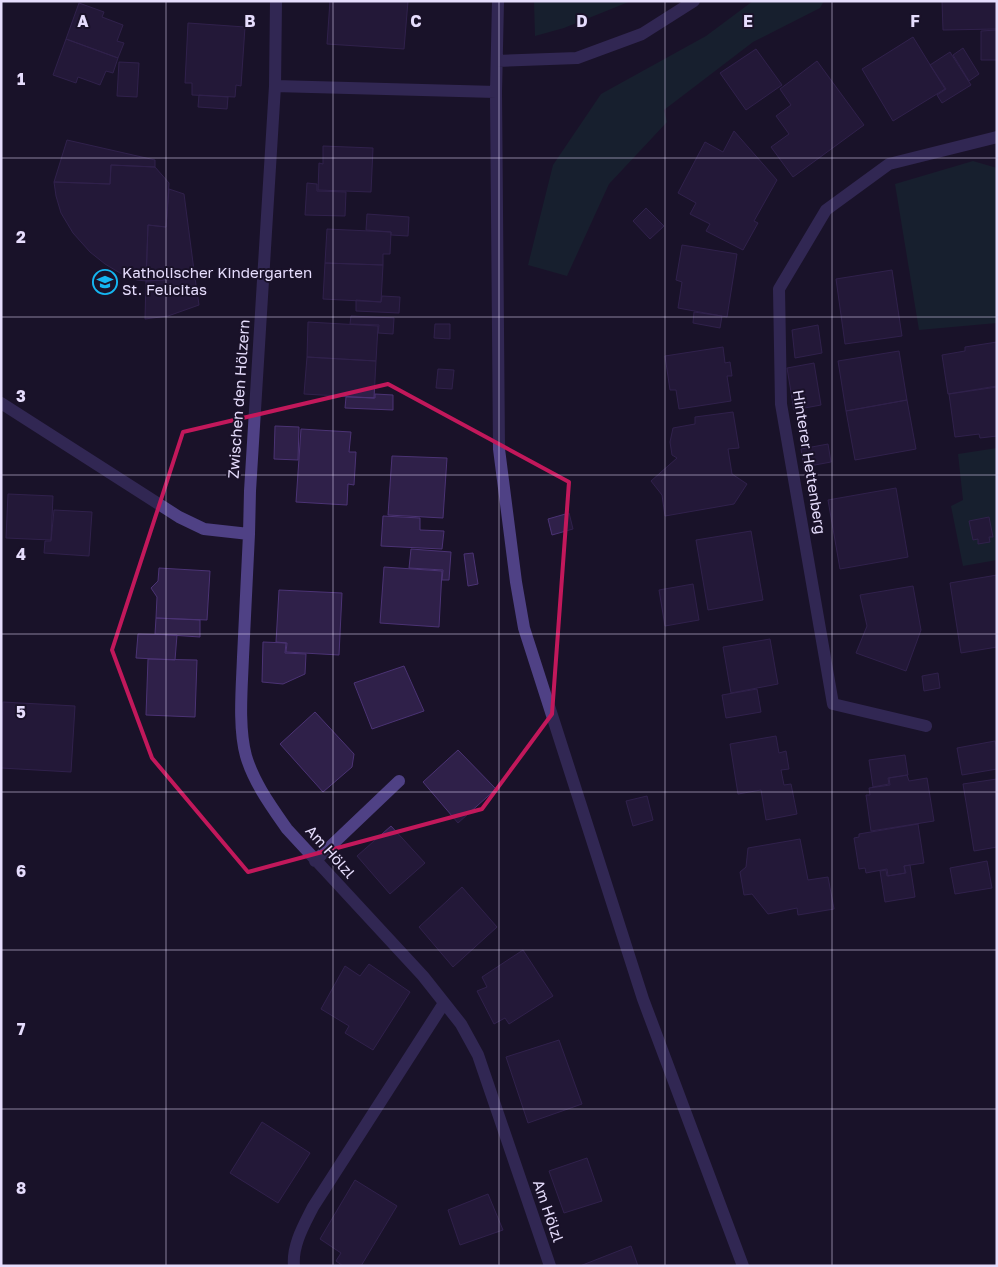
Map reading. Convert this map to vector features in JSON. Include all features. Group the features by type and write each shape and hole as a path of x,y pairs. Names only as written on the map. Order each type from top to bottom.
{"street":[{"name":"Zwischen den Hölzern","path":"241,697 250,491 275,86 276,1"},
{"path":"498,1 496,92 499,449 516,582 524,628 643,999 743,1266"},
{"path":"497,61 577,58 642,34 694,1"},
{"path":"275,86 496,92"},
{"name":"Hinterer Hettenberg","path":"926,726 833,704 781,404 779,289 826,210 888,164 997,137"},
{"path":"1,404 178,518 204,529 249,534"},
{"name":"Am Hölzl","path":"241,697 246,754 252,773 268,803 287,829 423,976 461,1024 478,1056 550,1266"},
{"path":"316,861 399,780"},
{"path":"294,1266 293,1260 300,1233 313,1207 444,1003"}],"highlighted area":[{"path":"388,384 569,482 552,714 482,809 248,872 152,758 112,650 183,432"}],"green space":[{"path":"534,1 631,1 564,28 535,36"},
{"path":"753,1 824,1 820,8 753,42 664,110 667,122 609,184 567,276 528,265 553,165 601,94 706,36"},
{"path":"973,161 997,168 997,323 919,330 895,184"},
{"path":"997,448 997,560 963,566 951,506 963,500 958,454"}],"building":[{"path":"330,1 408,1 404,49 327,44"},
{"path":"942,1 997,1 997,29 943,30"},
{"path":"79,3 104,12 102,17 123,25 117,41 124,43 118,58 66,39"},
{"path":"188,23 245,27 241,86 236,85 235,97 192,95 192,83 185,83"},
{"path":"997,30 997,60 981,60 981,31"},
{"path":"913,37 945,89 893,121 862,69"},
{"path":"66,39 118,58 113,73 106,71 100,85 78,77 76,83 53,75"},
{"path":"963,48 979,74 969,81 953,55"},
{"path":"756,49 782,85 746,110 720,73"},
{"path":"950,52 971,85 942,103 937,95 946,89 930,65"},
{"path":"817,61 864,125 793,177 771,147 789,134 776,116 791,105 780,89"},
{"path":"119,62 139,63 137,97 117,96"},
{"path":"199,95 228,97 227,109 198,107"},
{"path":"734,131 777,180 754,221 758,223 743,250 706,231 710,224 690,214 696,203 678,193 705,142 723,152"},
{"path":"67,140 155,160 155,167 111,165 110,184 54,182"},
{"path":"323,146 373,148 371,192 318,190 319,163 323,164"},
{"path":"111,165 155,167 169,183 166,227 148,225 146,281 137,280 120,273 90,252 73,233 61,213 54,182 110,184"},
{"path":"307,183 317,184 317,191 346,192 345,216 305,215"},
{"path":"169,189 184,194 195,278 146,281 148,225 166,227"},
{"path":"646,208 664,226 650,239 633,221"},
{"path":"367,214 409,217 408,236 391,235 391,232 366,230"},
{"path":"327,229 391,232 390,254 383,254 383,265 325,263"},
{"path":"682,245 737,254 727,317 678,308 682,282 676,280"},
{"path":"325,263 383,265 381,302 323,299"},
{"path":"892,270 902,336 845,344 836,279"},
{"path":"195,278 199,305 168,316 145,319 146,281"},
{"path":"382,296 400,297 399,313 356,311 356,300 381,302"},
{"path":"694,312 722,316 720,328 693,323"},
{"path":"351,316 394,318 393,334 378,333 379,325 350,324"},
{"path":"308,322 378,326 376,361 307,357"},
{"path":"435,324 450,324 450,339 434,338"},
{"path":"818,325 822,353 795,358 792,330"},
{"path":"997,342 997,386 948,394 942,355 965,351 965,347"},
{"path":"723,347 725,363 730,362 732,376 727,376 731,401 679,409 676,390 670,390 665,356"},
{"path":"899,351 907,400 846,411 838,361"},
{"path":"307,357 376,361 374,398 304,394"},
{"path":"814,363 821,405 794,410 787,368"},
{"path":"438,369 454,370 452,389 436,388"},
{"path":"997,387 997,436 980,438 979,434 955,437 949,394"},
{"path":"375,394 393,395 393,410 345,408 346,397 375,398"},
{"path":"907,400 916,449 855,460 846,411"},
{"path":"733,412 739,448 728,449 732,474 747,484 734,504 665,516 662,495 651,481 677,458 672,455 670,442 673,428 695,424 695,417"},
{"path":"275,426 299,427 298,460 274,459"},
{"path":"301,429 351,432 349,452 356,452 354,485 348,484 347,505 296,502"},
{"path":"828,444 831,462 804,467 801,449"},
{"path":"392,456 447,458 443,518 388,515"},
{"path":"896,488 908,557 840,569 828,500"},
{"path":"8,494 53,496 51,540 6,538"},
{"path":"54,510 92,512 89,556 44,553 45,541 51,541"},
{"path":"569,513 573,529 552,535 548,519"},
{"path":"383,516 420,518 420,530 444,531 442,549 381,546"},
{"path":"989,517 993,537 989,537 990,542 978,544 978,539 973,540 969,521"},
{"path":"751,531 763,600 708,610 696,540"},
{"path":"411,549 451,552 449,580 442,580 443,570 409,568"},
{"path":"473,553 478,584 468,586 464,554"},
{"path":"384,567 442,571 439,627 380,623"},
{"path":"159,568 210,571 207,620 156,618 157,597 151,588 158,581"},
{"path":"997,575 997,647 961,653 950,583"},
{"path":"693,584 699,620 665,626 659,590"},
{"path":"913,586 921,630 906,671 856,653 867,626 860,595"},
{"path":"279,590 342,593 339,655 286,652 287,643 276,642"},
{"path":"156,618 200,620 200,637 155,634"},
{"path":"138,634 177,635 175,660 136,658"},
{"path":"770,639 778,684 731,693 723,647"},
{"path":"263,642 286,643 285,653 306,654 305,674 283,684 262,682"},
{"path":"148,659 197,660 195,717 146,715"},
{"path":"404,666 424,711 372,729 354,683"},
{"path":"938,673 940,688 924,691 922,676"},
{"path":"757,689 761,712 726,718 722,695"},
{"path":"3,702 75,706 71,772 1,768"},
{"path":"315,712 354,754 352,767 323,792 280,744"},
{"path":"776,736 779,753 786,751 789,769 781,770 784,785 791,784 797,814 766,820 761,790 738,794 730,744"},
{"path":"995,741 997,769 962,775 957,748"},
{"path":"458,750 496,789 458,823 423,782"},
{"path":"905,755 908,775 888,778 889,784 873,787 869,760"},
{"path":"907,775 909,781 927,778 934,821 871,831 866,795 870,795 869,788 890,785 889,778"},
{"path":"997,779 997,847 974,851 963,784"},
{"path":"647,796 653,820 633,826 626,801"},
{"path":"918,824 924,863 904,866 905,873 888,876 887,869 866,873 865,868 859,869 854,838 859,837 859,834"},
{"path":"391,826 425,863 390,894 357,856"},
{"path":"800,839 808,880 828,877 834,909 798,915 797,908 768,914 752,894 744,895 740,872 746,867 748,848"},
{"path":"987,861 992,888 955,894 950,868"},
{"path":"910,865 915,897 885,902 880,871 886,870 887,876 906,873 904,866"},
{"path":"462,887 497,927 453,967 419,927"},
{"path":"523,950 553,996 509,1024 505,1018 494,1024 477,991 487,987 482,977"},
{"path":"369,964 410,992 373,1050 345,1033 349,1026 321,1009 345,966 360,976"},
{"path":"559,1040 582,1104 528,1123 506,1057"},
{"path":"262,1122 310,1153 278,1203 230,1173"},
{"path":"587,1158 602,1201 564,1213 549,1171"},
{"path":"355,1180 397,1206 361,1266 343,1266 336,1261 341,1253 320,1239"},
{"path":"488,1194 503,1230 460,1245 448,1210"},
{"path":"631,1246 638,1266 580,1266"}],"place":[{"name":"Katholischer Kindergarten St. Felicitas","path":"105,282"}]}
